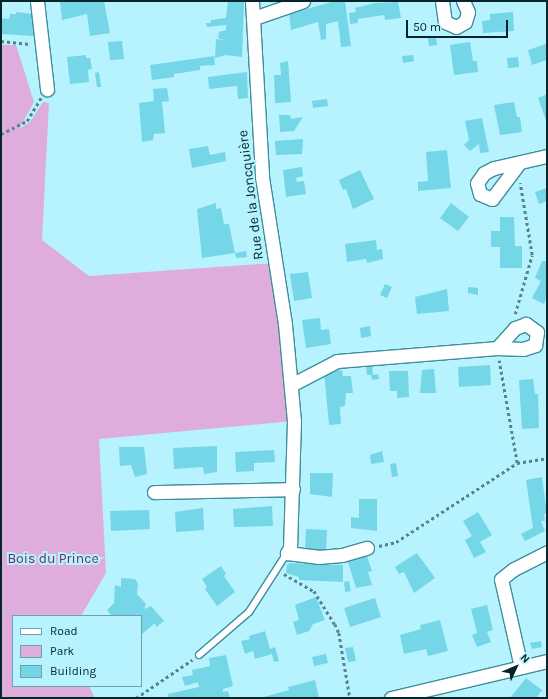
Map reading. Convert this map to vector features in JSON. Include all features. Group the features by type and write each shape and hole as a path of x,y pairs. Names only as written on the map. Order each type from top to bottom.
{"street":[{"path":"36,1 47,89"},
{"name":"Rue de la Joncquière","path":"252,1 254,18 254,59 262,177 285,324 294,421 290,548 287,553"},
{"path":"254,18 302,1"},
{"path":"442,1 446,22 456,27 464,22 468,12 463,1"},
{"path":"518,163 547,156"},
{"path":"291,385 337,360 497,348 523,349 535,344 537,332 526,324 515,328 497,348"},
{"path":"154,492 293,489"},
{"path":"287,553 318,557 342,555 367,548"},
{"path":"521,667 501,580 514,569 547,552"},
{"path":"391,698 547,661"}],"lane":[{"name":"Rue de la Joncquière","path":"199,655 248,612 287,553"}],"path":[{"path":"1,42 42,44"},
{"path":"1,134 27,121 47,89"},
{"path":"515,328 513,321 532,255 518,163"},
{"path":"497,348 517,463"},
{"path":"367,548 396,542 517,463 547,458"},
{"path":"278,568 292,580 314,591 329,614 339,633 350,698"},
{"path":"136,698 199,655"}],"green space":[{"name":"Bois du Prince","path":"1,45 16,45 34,102 19,129 30,122 43,102 49,103 42,240 89,276 275,263 294,421 99,439 106,573 82,615 12,615 12,687 90,687 95,698 1,698"}],"building":[{"path":"104,1 110,33 90,36 87,14 62,20 60,2"},
{"path":"228,1 244,1 242,57 226,55 215,58 216,39 225,40 218,38 219,32 226,30 226,25 207,27 206,23 211,23 211,20 226,18"},
{"path":"335,1 345,1 351,46 341,47 338,21 326,24 326,39 321,40 318,22 291,30 289,14"},
{"path":"398,2 401,18 385,20 384,15 358,19 358,23 350,24 349,13 356,12 355,8 375,3"},
{"path":"16,12 33,14 34,36 2,34 1,18 9,19 10,14 16,14"},
{"path":"513,12 514,31 483,33 482,21 490,20 490,14"},
{"path":"436,37 437,45 429,46 428,38"},
{"path":"122,41 124,59 110,60 108,42"},
{"path":"470,42 473,61 477,61 478,72 454,75 450,45"},
{"path":"546,44 547,60 532,65 528,50"},
{"path":"86,55 86,58 90,58 92,69 88,70 89,82 70,84 67,57"},
{"path":"413,55 414,61 403,63 402,56"},
{"path":"214,56 215,65 200,66 200,70 174,74 174,77 152,80 150,65"},
{"path":"518,57 519,67 508,68 507,58"},
{"path":"288,61 291,102 275,103 274,75 281,75 280,63"},
{"path":"99,72 101,87 97,87 95,73"},
{"path":"247,72 248,98 238,99 237,86 209,89 208,77"},
{"path":"167,88 169,101 162,102 165,133 154,134 153,140 142,142 139,103 154,101 153,89"},
{"path":"547,94 547,123 538,98"},
{"path":"327,99 328,106 313,108 312,101"},
{"path":"514,102 517,117 520,117 522,132 500,135 494,105"},
{"path":"279,115 290,115 291,119 303,117 294,131 280,132"},
{"path":"482,118 489,152 480,153 479,144 470,151 464,145 469,140 465,121"},
{"path":"303,139 302,154 276,155 275,141"},
{"path":"208,146 210,155 225,152 226,161 192,168 189,149"},
{"path":"447,150 451,188 418,191 418,182 428,181 426,152"},
{"path":"302,167 303,176 296,178 297,182 304,181 306,194 286,197 283,170"},
{"path":"360,170 374,199 353,209 346,189 343,190 339,180"},
{"path":"547,188 547,201 539,204 535,192"},
{"path":"216,203 216,209 221,208 224,224 229,224 235,253 202,258 197,209"},
{"path":"451,203 469,217 458,231 440,218"},
{"path":"500,217 514,217 515,246 522,246 522,268 500,268 500,247 491,247 491,231 500,231"},
{"path":"376,240 377,250 382,249 383,259 367,263 366,259 347,262 345,244"},
{"path":"246,251 247,257 236,258 235,253"},
{"path":"542,261 547,261 547,296 544,304 532,298 541,281 535,278"},
{"path":"308,272 312,298 294,301 290,274"},
{"path":"385,284 392,287 387,298 380,295"},
{"path":"468,287 478,288 478,295 468,293"},
{"path":"447,289 449,311 417,314 415,297"},
{"path":"320,318 321,330 329,329 331,344 306,348 302,320"},
{"path":"370,326 371,336 361,338 360,328"},
{"path":"372,364 373,375 378,374 379,379 372,380 371,375 367,375 366,365"},
{"path":"490,365 491,385 459,387 458,367"},
{"path":"434,369 436,393 420,393 422,370"},
{"path":"342,370 343,376 351,376 353,393 346,393 345,406 340,407 341,424 329,425 324,372"},
{"path":"389,371 408,371 409,397 397,398 397,391 390,391"},
{"path":"533,379 535,394 538,394 539,428 522,429 519,380"},
{"path":"217,446 217,472 204,474 203,467 174,469 173,448"},
{"path":"119,447 144,447 147,474 135,477 131,465 120,466"},
{"path":"274,450 275,462 254,463 254,471 236,472 235,452"},
{"path":"382,451 384,462 371,464 370,455"},
{"path":"396,463 398,476 392,477 390,464"},
{"path":"310,473 333,473 332,497 310,494"},
{"path":"542,477 547,514 544,514 545,521 541,521 545,531 525,541 521,534 533,528 526,480"},
{"path":"359,499 377,499 377,531 351,528 351,517 359,518"},
{"path":"272,506 273,526 234,527 233,509"},
{"path":"203,508 204,530 176,532 175,512"},
{"path":"149,510 150,529 111,531 110,511"},
{"path":"478,512 492,535 480,542 486,552 474,558 465,540 472,536 463,521"},
{"path":"306,529 327,530 326,552 305,550"},
{"path":"366,553 372,571 368,572 372,585 356,588 347,559"},
{"path":"417,553 435,578 414,593 404,572 399,574 395,567"},
{"path":"290,563 343,565 343,582 299,580 299,577 286,573 287,565"},
{"path":"221,566 226,574 224,576 235,592 217,606 205,589 207,587 202,579"},
{"path":"121,578 135,579 138,584 137,594 146,604 144,609 151,606 164,621 156,627 155,623 142,634 142,615 111,615 107,610 114,603 115,585 121,587"},
{"path":"349,581 351,591 345,592 344,582"},
{"path":"316,597 325,620 313,624 309,631 297,635 293,622 299,620 295,605"},
{"path":"375,598 381,617 350,627 344,608"},
{"path":"487,605 493,630 487,632 491,642 477,647 472,635 477,633 471,609"},
{"path":"440,620 448,651 428,656 426,649 404,654 400,635 421,629 420,625"},
{"path":"265,631 270,649 275,647 279,661 274,662 272,654 255,659 253,651 245,654 241,641 250,639 249,636"},
{"path":"541,641 542,647 532,649 530,643"},
{"path":"353,647 356,661 348,662 345,648"},
{"path":"326,654 328,663 314,666 312,657"},
{"path":"226,655 233,686 223,689 223,692 228,691 230,698 169,698 168,694 199,687 198,682 185,686 182,677 193,675 192,670 210,666 209,658"},
{"path":"526,678 542,690 536,698 510,698"},
{"path":"315,680 319,698 260,698 289,690 288,687"}]}
